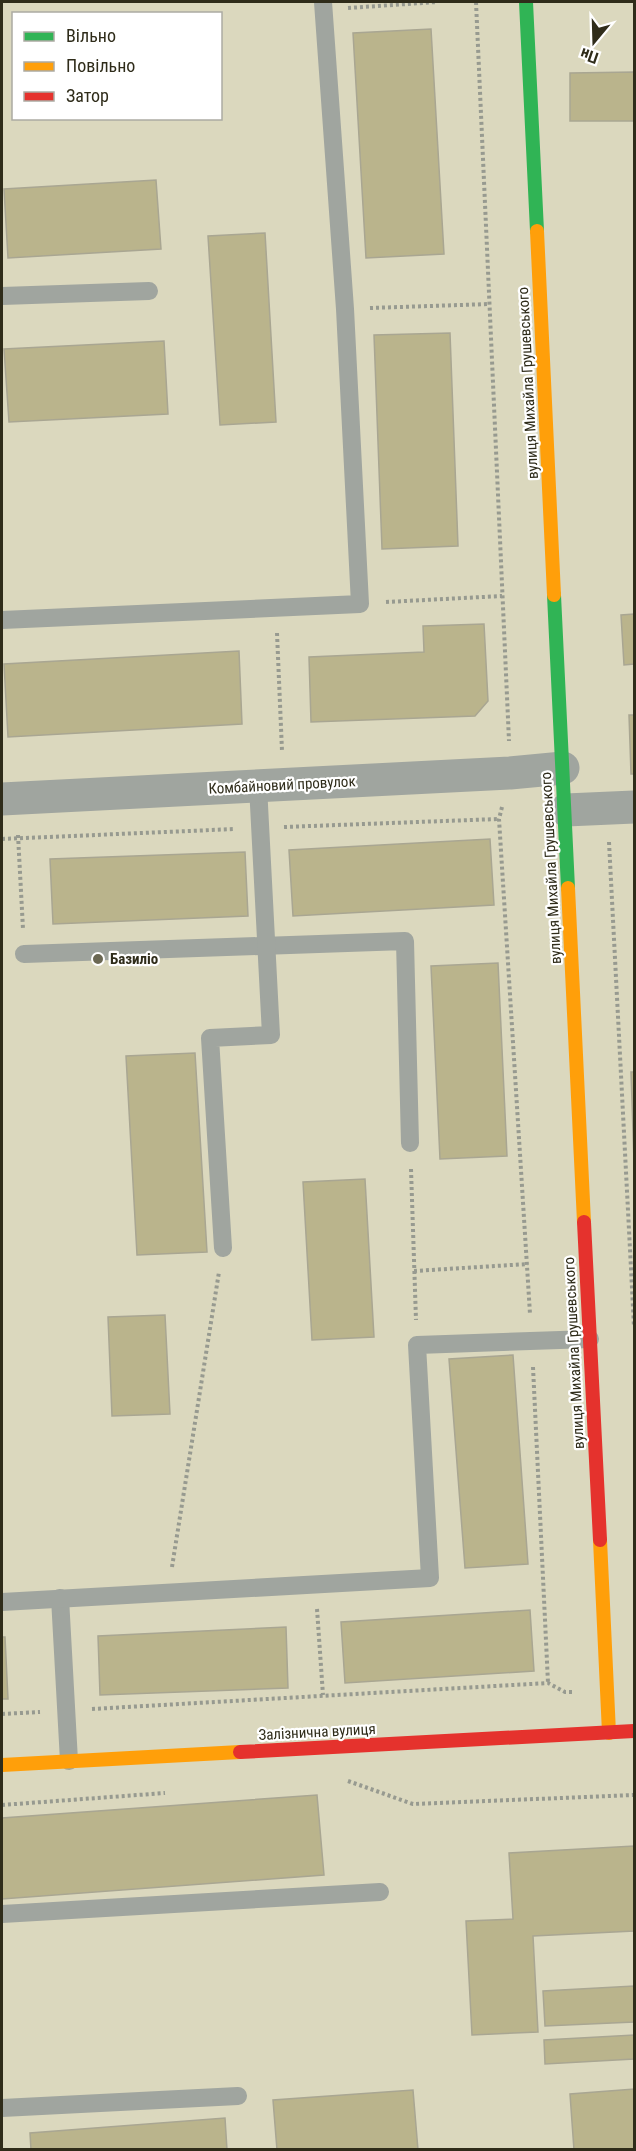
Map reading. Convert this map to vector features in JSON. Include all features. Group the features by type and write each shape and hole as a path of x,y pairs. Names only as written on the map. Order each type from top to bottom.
{"street":[{"name":"вулиця Михайла Грушевського","path":"526,2 609,1733"},
{"name":"Комбайновий провулок","path":"9,798 510,773 563,768"},
{"path":"566,810 621,808"},
{"name":"Залізнична вулиця","path":"2,1765 634,1731"}],"lane":[{"path":"2,620 360,604 345,309 323,5"},
{"path":"2,296 149,291"},
{"path":"223,1248 210,1038 271,1035 267,944 271,785"},
{"path":"24,954 405,941 410,1143"},
{"path":"2,1602 430,1578 417,1345 590,1339"},
{"path":"60,1598 69,1761"},
{"path":"2,1914 380,1892"},
{"path":"2,2108 238,2096"}],"path":[{"path":"323,5 437,2"},
{"path":"476,2 510,773 499,819 528,1264 548,1683"},
{"path":"345,309 490,304"},
{"path":"360,604 502,596"},
{"path":"271,785 276,608"},
{"path":"9,798 24,954"},
{"path":"621,808 634,1326"},
{"path":"410,1143 417,1345"},
{"path":"168,1592 223,1248"},
{"path":"414,1271 528,1264"},
{"path":"315,1584 323,1695"},
{"path":"2,1714 548,1683 565,1692 607,1690"},
{"path":"341,1779 412,1804 634,1795"},
{"path":"2,1806 166,1793"}],"building":[{"path":"431,29 444,254 366,258 353,33"},
{"path":"634,72 634,121 570,121 570,73"},
{"path":"156,180 161,249 8,258 4,189"},
{"path":"265,233 276,422 220,425 208,236"},
{"path":"450,333 458,546 382,549 374,335"},
{"path":"164,341 168,414 9,422 4,349"},
{"path":"634,614 634,664 624,665 621,615"},
{"path":"484,624 488,701 475,716 311,722 309,657 424,652 423,626"},
{"path":"239,651 242,724 8,737 4,664"},
{"path":"629,715 634,715 634,774 631,774"},
{"path":"490,839 494,905 293,916 289,850"},
{"path":"245,852 248,916 53,924 50,859"},
{"path":"498,963 507,1156 440,1159 431,966"},
{"path":"195,1053 207,1252 137,1255 126,1056"},
{"path":"631,1072 634,1072 634,1161"},
{"path":"365,1179 374,1337 312,1340 303,1182"},
{"path":"165,1315 170,1414 112,1416 108,1317"},
{"path":"513,1355 528,1564 465,1568 449,1359"},
{"path":"530,1610 534,1671 345,1683 341,1622"},
{"path":"286,1627 288,1688 100,1695 98,1636"},
{"path":"2,1637 5,1637 8,1699 2,1699"},
{"path":"317,1795 324,1875 2,1899 2,1818"},
{"path":"634,1846 634,1931 533,1936 538,2032 472,2035 466,1921 513,1919 509,1853"},
{"path":"634,1986 634,2022 545,2026 543,1991"},
{"path":"634,2035 634,2059 545,2064 544,2040"},
{"path":"634,2089 634,2150 574,2150 570,2094"},
{"path":"413,2090 418,2150 277,2150 273,2100"},
{"path":"225,2118 227,2150 31,2150 30,2133"}],"traffic: fast":[{"path":"526,2 537,231"},
{"path":"554,595 568,888"}],"traffic: slow":[{"path":"537,231 554,595"},
{"path":"568,888 584,1222"},
{"path":"600,1540 609,1733"},
{"path":"2,1765 240,1752"}],"traffic: jam":[{"path":"584,1222 600,1540"},
{"path":"240,1752 634,1731"}],"place":[{"name":"Базиліо","path":"98,959"}]}
